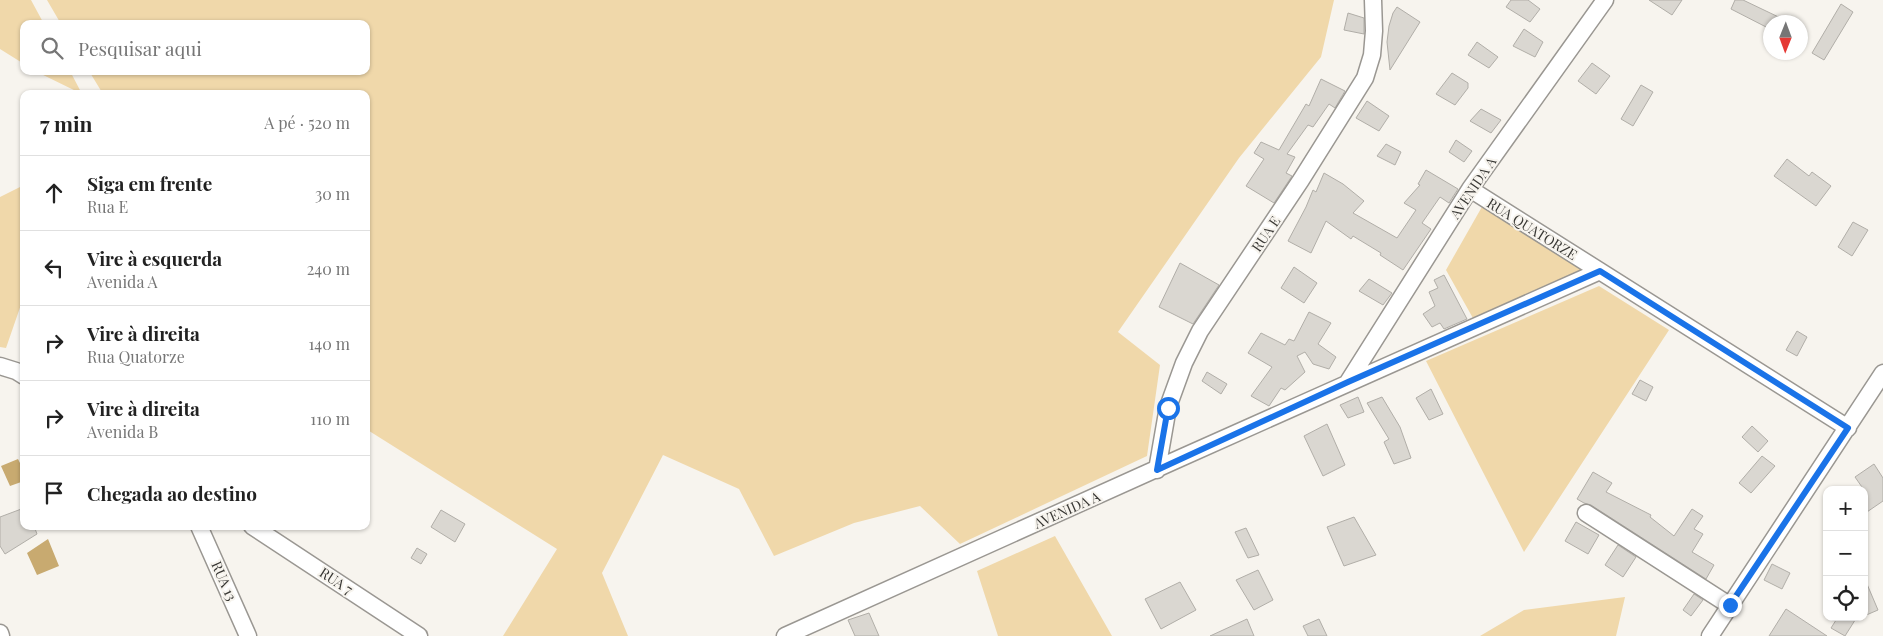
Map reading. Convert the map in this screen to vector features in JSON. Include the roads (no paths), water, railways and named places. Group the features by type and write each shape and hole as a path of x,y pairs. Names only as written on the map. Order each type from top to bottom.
{"street":[{"name":"RUA E","path":"1157,470 1168,408 1184,363 1200,331 1296,188 1365,78 1372,56 1374,32 1372,0"},
{"name":"AVENIDA A","path":"1348,382 1470,190 1605,0"},
{"name":"RUA QUATORZE","path":"1470,190 1848,428"},
{"name":"AVENIDA A","path":"785,636 1157,470 1348,382 1600,271"},
{"path":"0,366 20,374"},
{"path":"1710,636 1883,373"},
{"path":"1586,513 1730,605"},
{"name":"RUA 13","path":"201,530 248,636"},
{"name":"RUA 7","path":"258,530 419,636"}]}
